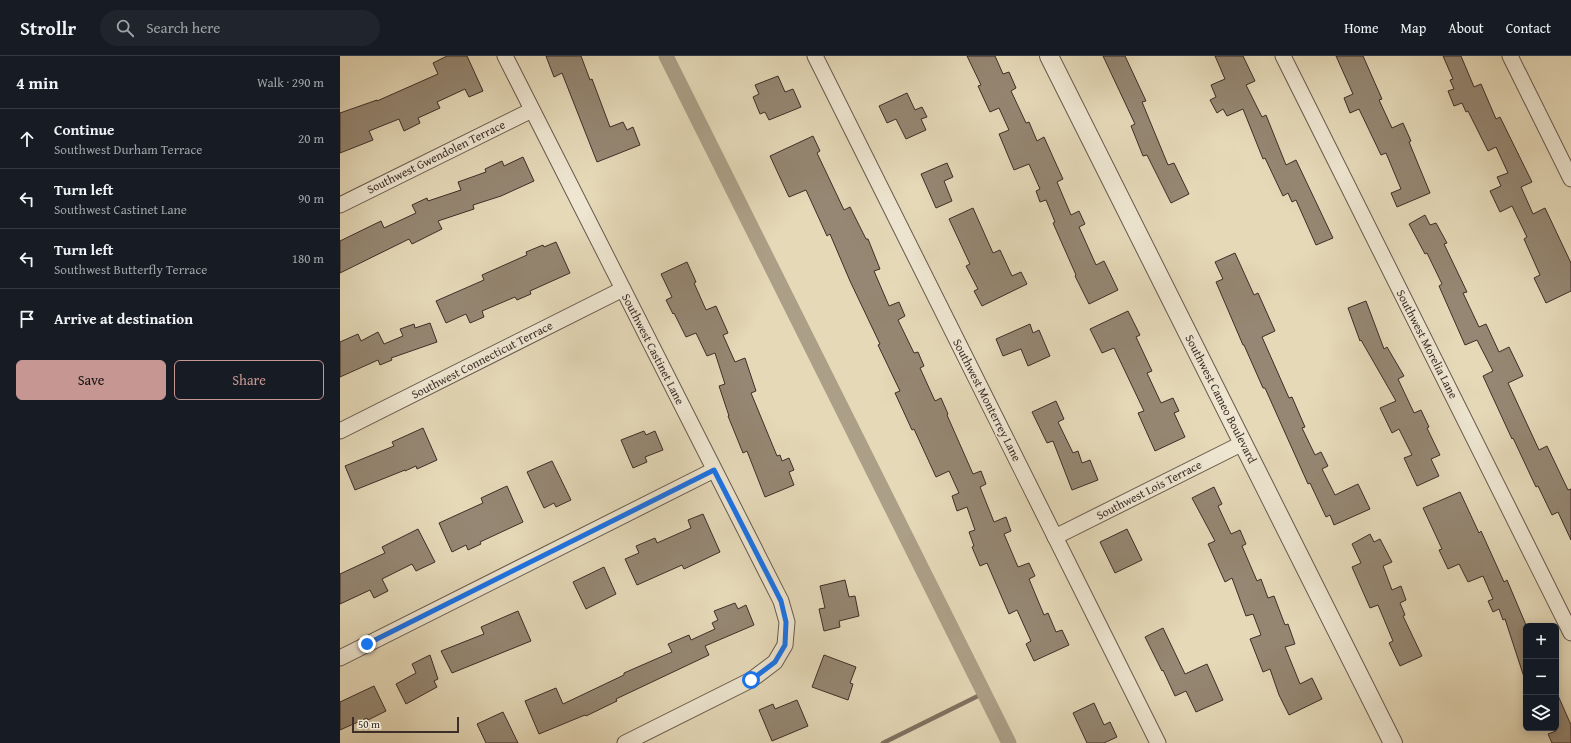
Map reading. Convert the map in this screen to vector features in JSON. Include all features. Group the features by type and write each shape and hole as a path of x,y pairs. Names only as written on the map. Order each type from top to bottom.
{"street":[{"name":"Southwest Castinet Lane","path":"505,56 781,601 786,622 785,645 775,662 751,680 625,743"},
{"name":"Southwest Monterrey Lane","path":"815,56 1158,743"},
{"name":"Southwest Cameo Boulevard","path":"1049,56 1393,743"},
{"name":"Southwest Morelia Lane","path":"1283,56 1571,632"},
{"path":"1510,56 1571,179"},
{"name":"Southwest Gwendolen Terrace","path":"340,205 532,110"},
{"name":"Southwest Connecticut Terrace","path":"340,431 623,289"},
{"name":"Southwest Lois Terrace","path":"1055,537 1243,443"},
{"path":"340,658 714,470"}],"building":[{"path":"447,56 467,56 483,91 469,97 465,89 437,102 440,108 418,118 420,123 404,131 399,119 369,131 373,140 340,153 340,113 377,101 438,74 433,63"},
{"path":"546,56 581,56 590,80 592,79 610,127 623,122 627,130 633,127 640,145 597,162 562,73 554,77"},
{"path":"967,56 995,56 1003,74 1009,72 1016,88 1011,91 1026,123 1029,122 1037,141 1044,137 1063,179 1057,182 1071,215 1079,211 1085,224 1079,227 1096,265 1104,261 1118,290 1089,304 1075,276 1076,275 1053,223 1055,222 1046,200 1040,202 1036,191 1040,189 1029,164 1014,170 999,134 1009,130 999,108 990,112 978,86 981,85"},
{"path":"1103,56 1125,56 1146,101 1142,102 1168,165 1174,163 1189,194 1171,203 1147,155 1143,156 1131,126 1135,124"},
{"path":"1215,56 1243,56 1255,81 1246,85 1262,117 1266,115 1286,165 1296,160 1333,238 1316,245 1296,200 1292,202 1288,193 1283,196 1265,158 1263,159 1243,109 1227,116 1223,109 1217,113 1210,100 1216,97 1211,85 1225,79"},
{"path":"1336,56 1363,56 1382,99 1379,100 1392,128 1403,123 1411,141 1409,142 1430,193 1397,207 1391,193 1401,189 1386,153 1381,155 1359,109 1350,113 1344,98 1353,94"},
{"path":"1443,56 1461,56 1474,87 1481,84 1496,119 1500,117 1532,182 1521,187 1533,214 1545,208 1571,263 1571,291 1546,303 1534,278 1540,275 1524,239 1527,237 1512,206 1500,212 1490,191 1501,186 1497,177 1508,173 1496,147 1488,151 1468,111 1466,112 1462,103 1454,106 1448,91 1454,89 1450,80 1453,79"},
{"path":"778,76 785,92 793,89 801,107 769,120 765,112 760,114 753,97 759,94 755,85"},
{"path":"907,93 915,110 922,107 927,117 921,119 926,130 906,139 896,119 887,123 879,106"},
{"path":"813,136 820,151 817,153 844,210 850,207 866,239 868,239 880,269 874,271 889,306 899,302 905,316 898,320 914,353 918,352 924,366 920,368 935,401 941,398 973,474 981,471 986,484 980,487 994,522 1006,517 1011,531 1004,534 1018,567 1029,563 1035,576 1029,579 1044,615 1048,613 1056,632 1062,630 1069,645 1034,661 1026,644 1031,641 1017,610 1009,614 987,563 980,566 972,547 974,546 969,532 975,530 967,507 957,511 952,496 959,493 949,471 936,477 914,429 912,430 895,393 900,391 878,345 880,344 850,281 830,234 827,236 806,190 789,197 770,156"},
{"path":"523,157 534,181 501,196 473,205 474,209 438,221 442,229 412,244 409,239 340,273 340,241 381,221 384,228 416,213 412,205 427,198 428,201 461,190 458,182 486,172 485,169 502,161 504,166"},
{"path":"947,163 953,177 944,181 952,201 936,208 921,174"},
{"path":"973,208 993,253 1000,250 1012,276 1021,272 1027,284 982,306 974,291 978,289 966,266 970,264 949,219"},
{"path":"1425,215 1430,225 1436,223 1447,243 1444,244 1467,292 1463,293 1479,327 1486,324 1499,352 1509,347 1523,376 1508,383 1539,450 1547,446 1568,490 1571,489 1571,540 1558,512 1552,515 1538,486 1536,487 1513,438 1512,439 1483,376 1493,371 1477,340 1465,345 1439,286 1442,284 1427,253 1425,254 1409,224"},
{"path":"556,242 570,273 530,291 531,294 517,300 515,297 482,311 484,317 470,323 466,314 446,323 436,301 484,280 482,275 527,255 526,252 543,245 544,247"},
{"path":"1235,253 1254,295 1258,293 1275,331 1262,337 1289,398 1292,397 1305,427 1302,428 1315,455 1321,452 1328,466 1322,469 1335,495 1358,484 1370,509 1334,525 1330,515 1326,517 1310,483 1308,484 1265,388 1263,388 1243,345 1216,282 1223,279 1215,262"},
{"path":"687,262 696,282 694,283 706,310 716,306 728,333 723,335 735,362 745,358 756,391 751,393 777,456 780,455 782,461 789,458 794,470 789,472 794,485 765,497 747,451 743,453 728,416 719,386 725,384 715,353 707,356 696,333 686,337 666,300 672,297 661,274"},
{"path":"1366,301 1384,349 1387,347 1404,376 1398,379 1414,413 1421,410 1429,427 1427,428 1440,455 1431,459 1439,476 1417,486 1404,458 1412,455 1399,429 1392,433 1380,408 1396,401 1361,340 1360,341 1348,308"},
{"path":"1128,311 1140,335 1136,337 1152,371 1147,373 1161,403 1173,398 1179,411 1174,413 1185,437 1155,451 1138,413 1144,411 1114,348 1102,353 1090,329"},
{"path":"430,323 437,342 391,358 392,360 380,365 378,360 340,377 340,342 358,334 361,341 378,332 384,344 403,336 400,329 414,324 415,328"},
{"path":"1030,324 1033,333 1039,330 1050,356 1028,366 1021,349 1003,356 996,339"},
{"path":"1056,401 1064,419 1058,422 1073,453 1078,451 1082,463 1090,460 1098,480 1072,490 1053,441 1047,443 1032,412"},
{"path":"423,428 437,460 417,469 416,466 405,470 355,490 345,466 394,446 392,442"},
{"path":"644,431 646,435 655,431 663,450 645,457 647,462 633,468 621,440"},
{"path":"552,461 571,500 556,507 554,503 544,508 527,472"},
{"path":"507,486 523,522 480,542 481,544 468,550 466,545 452,552 439,523 483,503 481,498"},
{"path":"1214,487 1222,504 1218,506 1231,534 1240,530 1246,544 1242,546 1257,581 1261,579 1268,598 1274,596 1285,625 1288,624 1295,644 1285,647 1300,684 1312,678 1322,699 1289,715 1279,695 1270,669 1263,672 1250,639 1261,635 1253,614 1246,616 1232,578 1225,582 1208,544 1215,541 1192,498"},
{"path":"1460,492 1479,533 1481,531 1504,582 1507,580 1525,623 1523,623 1523,674 1505,619 1503,620 1499,609 1493,612 1488,601 1493,599 1483,576 1468,582 1459,564 1448,569 1439,550 1442,549 1423,508"},
{"path":"703,514 720,552 684,569 682,565 637,585 625,559 639,553 636,546 655,538 657,543 691,528 688,520"},
{"path":"418,529 435,562 416,571 412,564 382,579 388,591 374,598 370,590 340,604 340,574 385,553 382,547"},
{"path":"1127,529 1142,560 1115,573 1100,542"},
{"path":"1370,534 1374,542 1380,539 1392,562 1383,566 1392,590 1401,586 1406,600 1400,603 1405,615 1403,616 1422,656 1400,666 1389,643 1393,641 1378,605 1370,608 1352,567 1361,563 1352,544"},
{"path":"604,567 616,594 586,609 573,582"},
{"path":"845,580 849,597 855,596 859,616 839,621 840,627 824,631 819,609 825,608 820,586"},
{"path":"735,603 738,609 746,605 754,625 705,646 709,655 616,699 617,701 586,716 585,715 539,734 525,701 556,688 563,704 624,675 624,673 672,652 668,644 689,635 691,640 715,629 712,623 718,620 714,611"},
{"path":"518,611 531,641 452,673 441,651 484,634 481,627"},
{"path":"1163,628 1185,674 1207,664 1223,700 1196,712 1186,691 1175,696 1145,637"},
{"path":"430,655 438,679 434,681 437,687 406,704 396,684 416,673 412,664"},
{"path":"824,655 856,667 850,683 853,684 848,700 812,687"},
{"path":"374,686 386,711 368,720 367,718 340,730 340,702"},
{"path":"1559,698 1571,725 1571,743 1552,743 1548,734 1559,731"},
{"path":"797,700 808,726 772,741 759,710 773,704 775,709"},
{"path":"1094,703 1104,725 1110,722 1117,737 1104,743 1087,743 1073,713"},
{"path":"503,712 518,743 486,743 477,724"}],"waterway":[{"path":"666,56 1009,743"},
{"path":"883,743 984,693"}],"route":[{"path":"367,644 714,470 781,601 786,622 785,645 775,662 751,680"}]}
